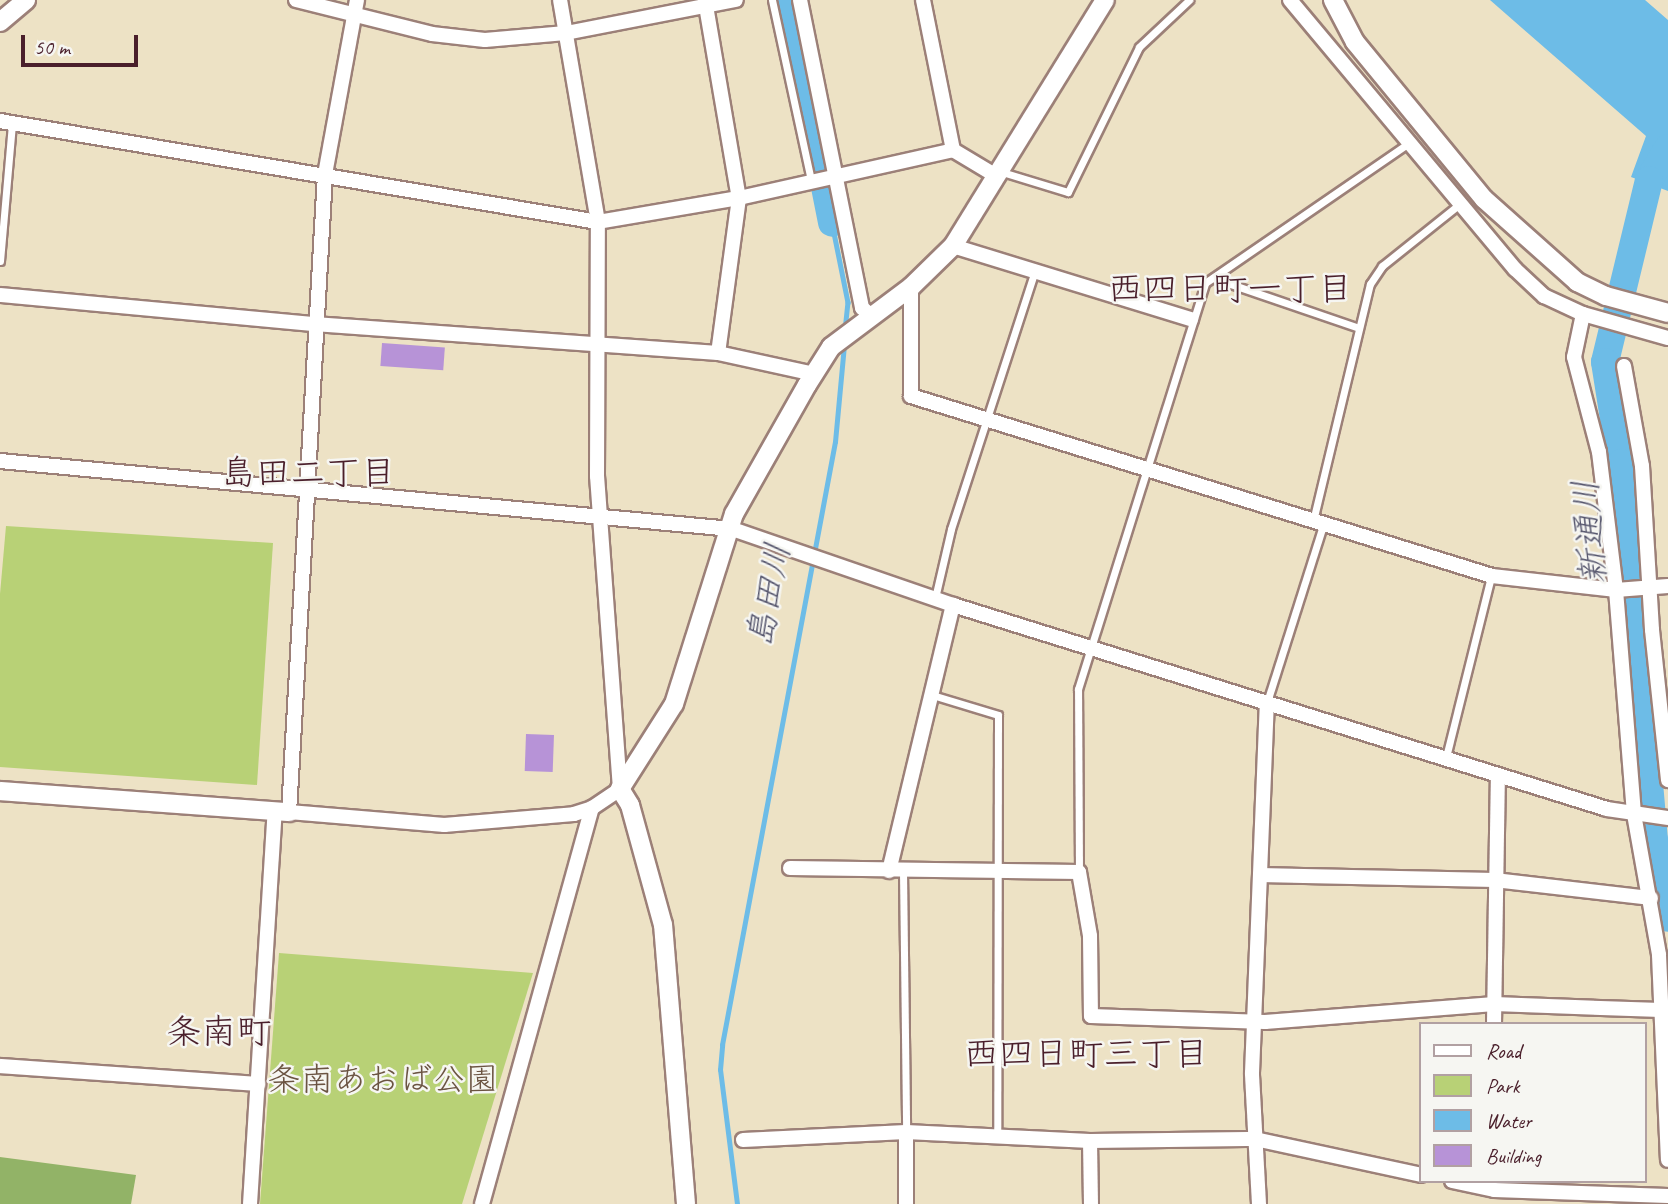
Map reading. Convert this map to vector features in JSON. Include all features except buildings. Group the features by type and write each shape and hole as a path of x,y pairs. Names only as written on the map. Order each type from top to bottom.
{"street":[{"path":"0,22 26,0"},
{"path":"296,0 355,7 432,34 485,40 566,33 706,3 736,0"},
{"path":"561,0 598,222 596,346 599,517 620,789 630,805 663,925 686,1204"},
{"path":"800,0 862,308 872,316"},
{"path":"923,0 953,150"},
{"path":"0,791 444,825 574,814 592,808 620,789 674,704 732,529 734,514 814,374 831,347 911,287 953,246 1000,174 1105,0"},
{"path":"1290,0 1515,270 1544,296 1583,314 1668,338"},
{"path":"1333,0 1355,42 1484,199 1577,282 1606,296 1668,313"},
{"path":"706,3 739,198 718,353"},
{"path":"250,1204 308,489 314,324 325,175 355,7"},
{"path":"6,122 598,222 739,198 953,150 1000,174"},
{"path":"953,246 1191,319"},
{"path":"911,287 911,396 1147,472 1492,576 1620,590 1668,586"},
{"path":"0,295 314,324 718,353 814,374"},
{"path":"1583,314 1574,357 1599,452 1620,590 1634,814 1663,954 1661,1010 1668,1160"},
{"path":"1624,366 1642,466 1646,589 1663,693 1668,780"},
{"path":"0,461 732,529 934,599 1498,775 1634,814 1668,818"},
{"path":"896,871 928,694 953,605"},
{"path":"1259,1204 1253,1021 1267,703"},
{"path":"1494,1022 1498,775"},
{"path":"482,1204 592,808"},
{"path":"790,868 1079,872 1090,936 1091,1016 1253,1021 1494,1004 1661,1010"},
{"path":"1260,875 1495,880 1651,898"},
{"path":"0,1066 258,1084"},
{"path":"906,1132 906,1204"},
{"path":"743,1140 906,1132 1090,1140 1255,1139 1420,1175"},
{"path":"1090,1140 1091,1204"},
{"path":"1460,1183 1494,1192 1668,1196"}],"lane":[{"path":"772,0 810,181"},
{"path":"1000,174 1068,192 1139,47 1154,29 1189,0"},
{"path":"0,261 6,122"},
{"path":"1079,872 1078,689 1093,649 1191,319 1205,283 1409,143"},
{"path":"1267,703 1318,523 1370,284 1382,266 1461,203"},
{"path":"934,599 951,529 989,423 1035,271"},
{"path":"1213,278 1359,328"},
{"path":"1446,757 1492,576"},
{"path":"928,694 998,715 995,871 997,1136"},
{"path":"896,871 906,1132"}],"green space":[{"path":"6,526 273,543 257,785 0,767 0,594"},
{"name":"条南あおば公園","path":"279,953 533,973 462,1204 260,1204"},
{"path":"0,1157 136,1175 131,1204 0,1204"}],"water":[{"path":"1490,0 1645,0 1668,20 1668,191 1631,177 1646,136"}],"waterway":[{"name":"島田川","path":"788,0 832,223"},
{"name":"新通川","path":"1668,148 1649,180 1605,362 1621,463 1654,840 1668,918"},
{"name":"島田川","path":"832,223 848,302 845,330"},
{"name":"島田川","path":"737,1204 720,1070 722,1045 835,442 844,345"}],"district":[{"name":"西四日町一丁目","path":"1230,289"},
{"name":"島田二丁目","path":"308,473"},
{"name":"条南町","path":"219,1032"},
{"name":"西四日町三丁目","path":"1086,1054"}]}
